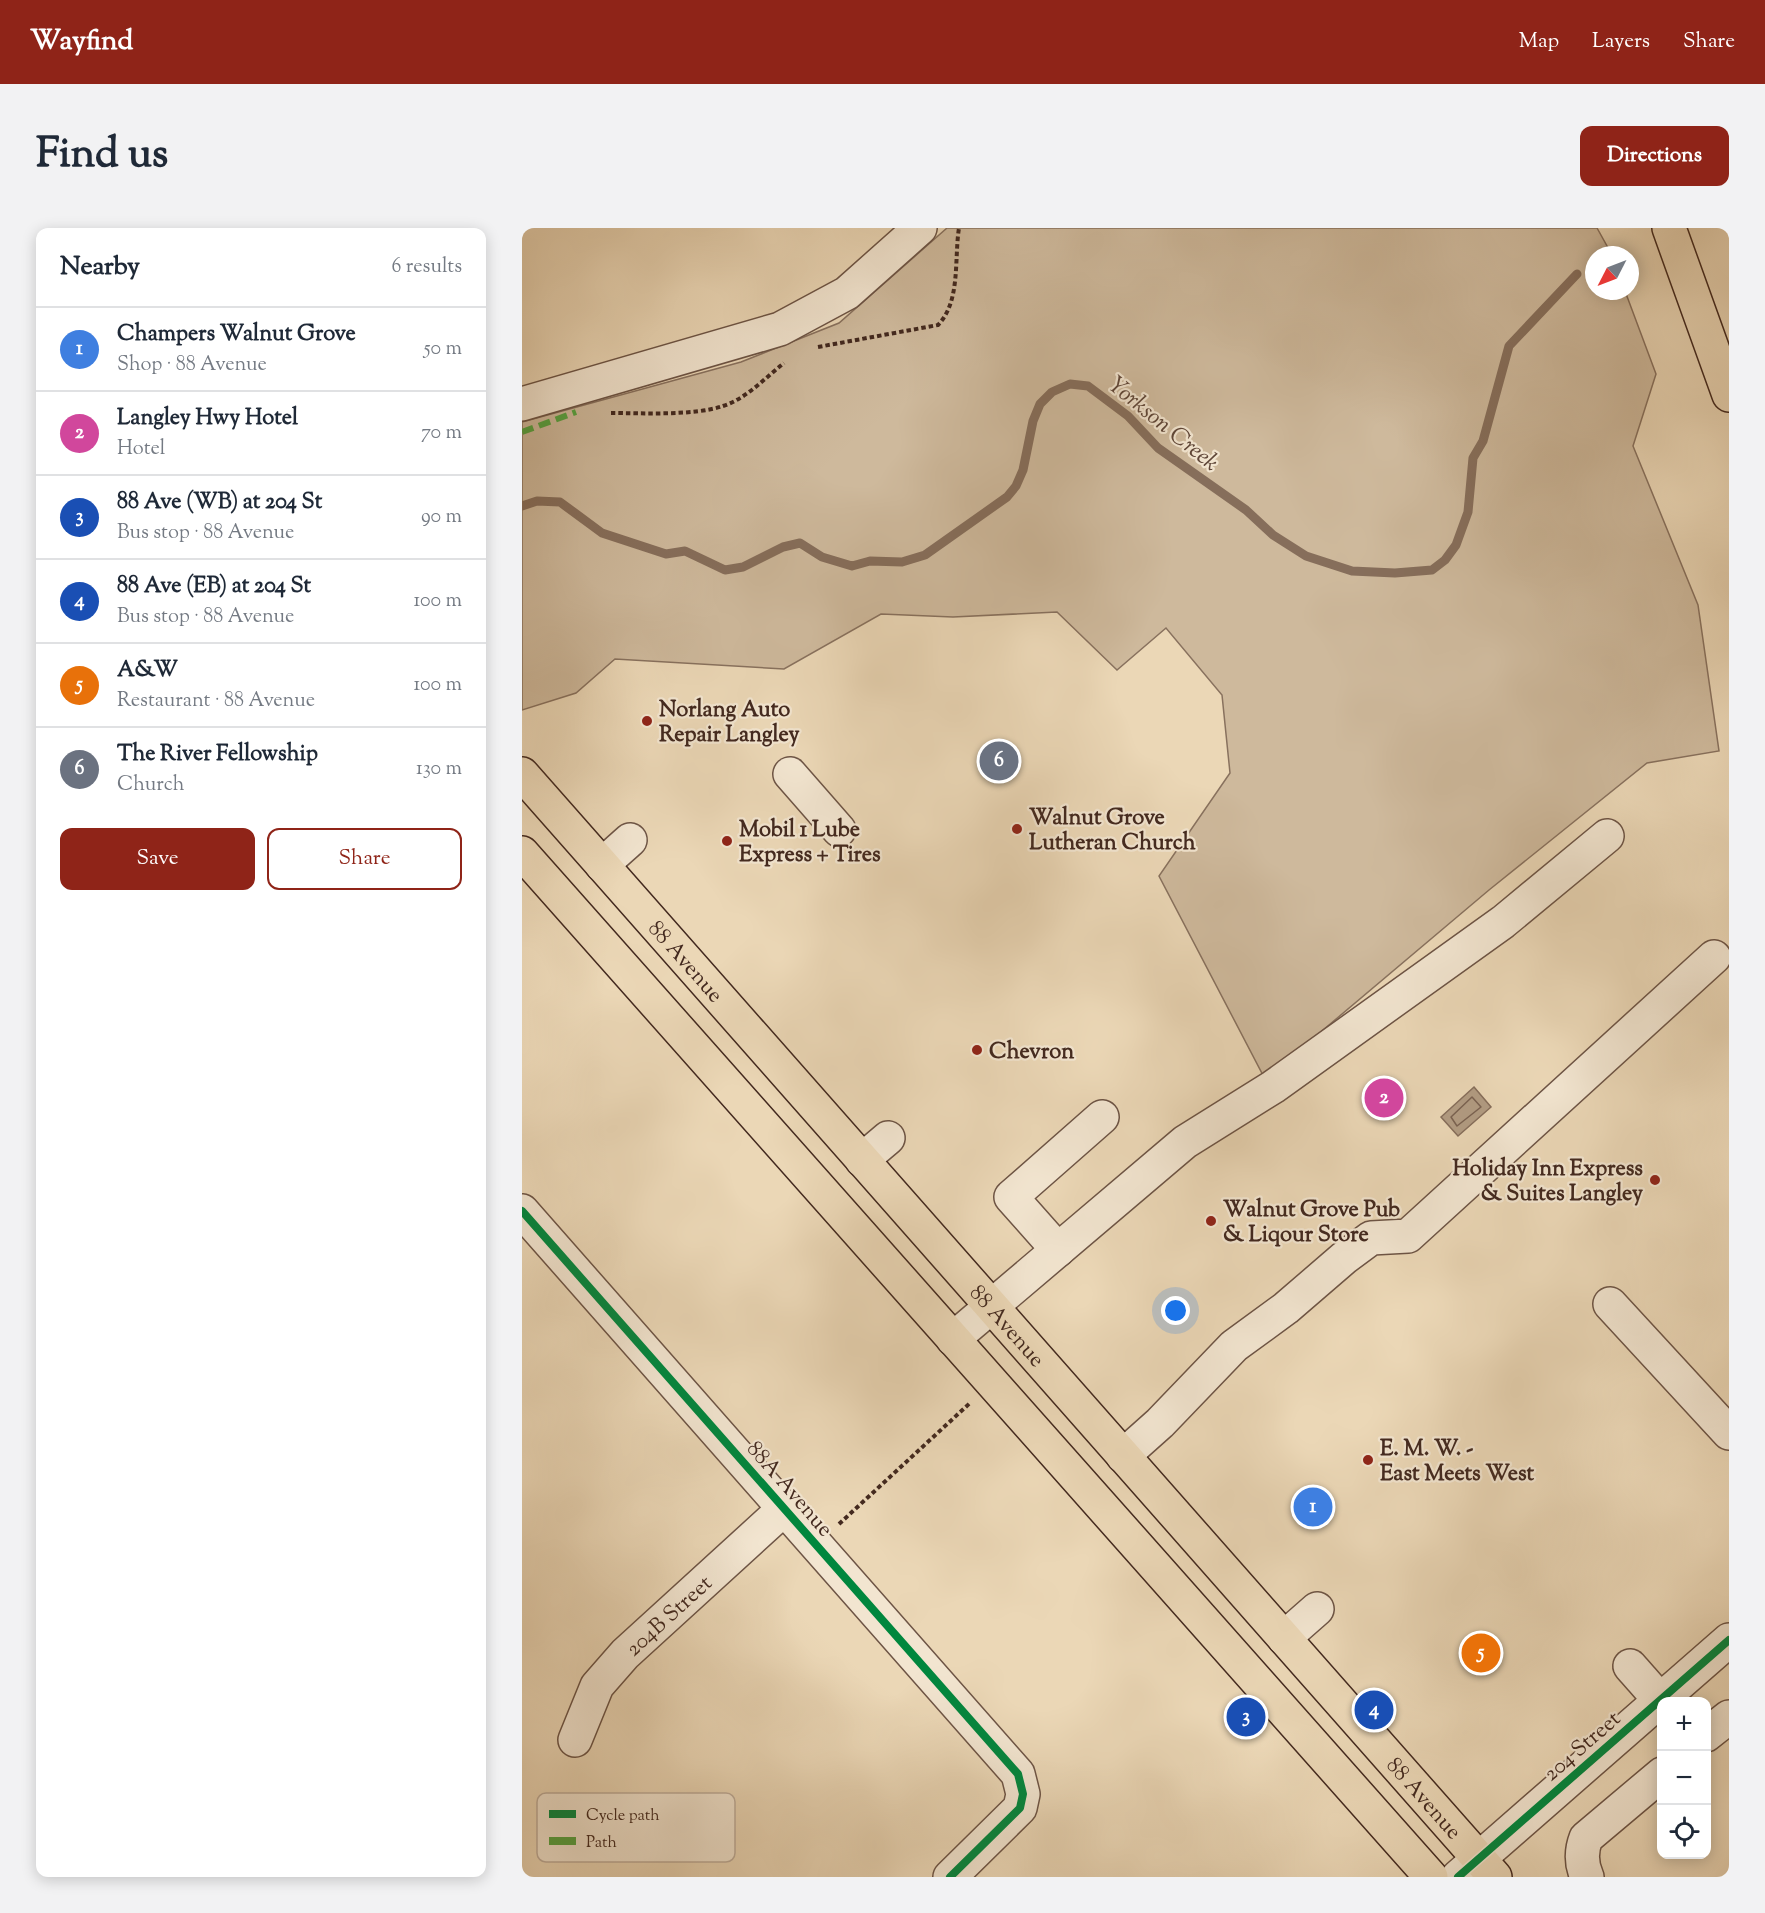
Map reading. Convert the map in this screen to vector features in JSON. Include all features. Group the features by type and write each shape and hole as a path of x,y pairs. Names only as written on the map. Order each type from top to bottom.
{"main road":[{"path":"1669,228 1729,395"},
{"path":"1674,228 1729,356"},
{"name":"88 Avenue","path":"522,774 1284,1638 1477,1871"},
{"path":"522,853 1431,1877"},
{"path":"641,987 680,953"}],"street":[{"path":"522,404 780,329 847,294 920,228"},
{"path":"790,774 839,830"},
{"path":"953,1339 1185,1142 1273,1087 1503,922 1607,837"},
{"path":"602,865 630,840"},
{"path":"1123,1456 1160,1423 1234,1346 1286,1308 1344,1258 1371,1238 1408,1236 1714,957"},
{"path":"1058,1250 1011,1197 1102,1117"},
{"path":"862,1160 888,1137"},
{"name":"88A Avenue","path":"527,1226 785,1508 1018,1774 1023,1794 1020,1808 950,1877"},
{"path":"1610,1304 1729,1433"},
{"name":"204B Street","path":"575,1740 597,1686 625,1654 785,1508"},
{"path":"1284,1638 1317,1609"},
{"name":"204 Street","path":"1663,1697 1729,1640"},
{"path":"1630,1666 1657,1697"},
{"name":"204 Street","path":"1477,1871 1657,1703"},
{"path":"1711,1732 1729,1717"},
{"path":"1587,1877 1583,1868 1582,1848 1586,1839 1657,1778"}],"path":[{"path":"831,1530 970,1403"}],"shaded area":[{"path":"947,228 1597,228 1607,246 1585,246 1585,300 1628,300 1656,374 1633,446 1698,605 1719,751 1647,763 1489,890 1265,1079 1159,876 1230,773 1222,695 1166,628 1117,670 1057,612 953,617 881,614 784,669 615,659 576,693 522,710 522,422 741,362 839,323"}],"water":[{"path":"1474,1087 1491,1107 1458,1136 1441,1117"}],"waterway":[{"name":"Yorkson Creek","path":"522,506 537,501 560,502 602,533 666,554 685,551 725,570 743,567 783,547 800,543 822,557 852,566 870,561 902,562 925,555 1007,497 1016,486 1023,470 1033,421 1040,404 1052,392 1070,384 1088,386 1128,416 1158,448 1246,510 1273,535 1306,556 1352,571 1395,573 1432,570 1445,560 1456,545 1468,512 1473,458 1483,441 1509,346 1577,274"}],"marked path":[{"path":"522,432 576,412"}],"cycle path":[{"path":"522,1211 1018,1774 1023,1794 1020,1808 950,1877"},
{"path":"1458,1877 1729,1640"}],"place":[{"name":"Norlang Auto Repair Langley","path":"647,721"},
{"name":"The River Fellowship","path":"999,761"},
{"name":"Walnut Grove Lutheran Church","path":"1017,829"},
{"name":"Mobil 1 Lube Express + Tires","path":"727,841"},
{"name":"Chevron","path":"977,1050"},
{"name":"Langley Hwy Hotel","path":"1384,1098"},
{"name":"Holiday Inn Express & Suites Langley","path":"1655,1180"},
{"name":"Walnut Grove Pub & Liqour Store","path":"1211,1221"},
{"name":"E. M. W. - East Meets West","path":"1368,1460"},
{"name":"Champers Walnut Grove","path":"1313,1507"},
{"name":"A&W","path":"1481,1653"},
{"name":"88 Ave (EB) at 204 St","path":"1374,1710"},
{"name":"88 Ave (WB) at 204 St","path":"1246,1717"}]}
